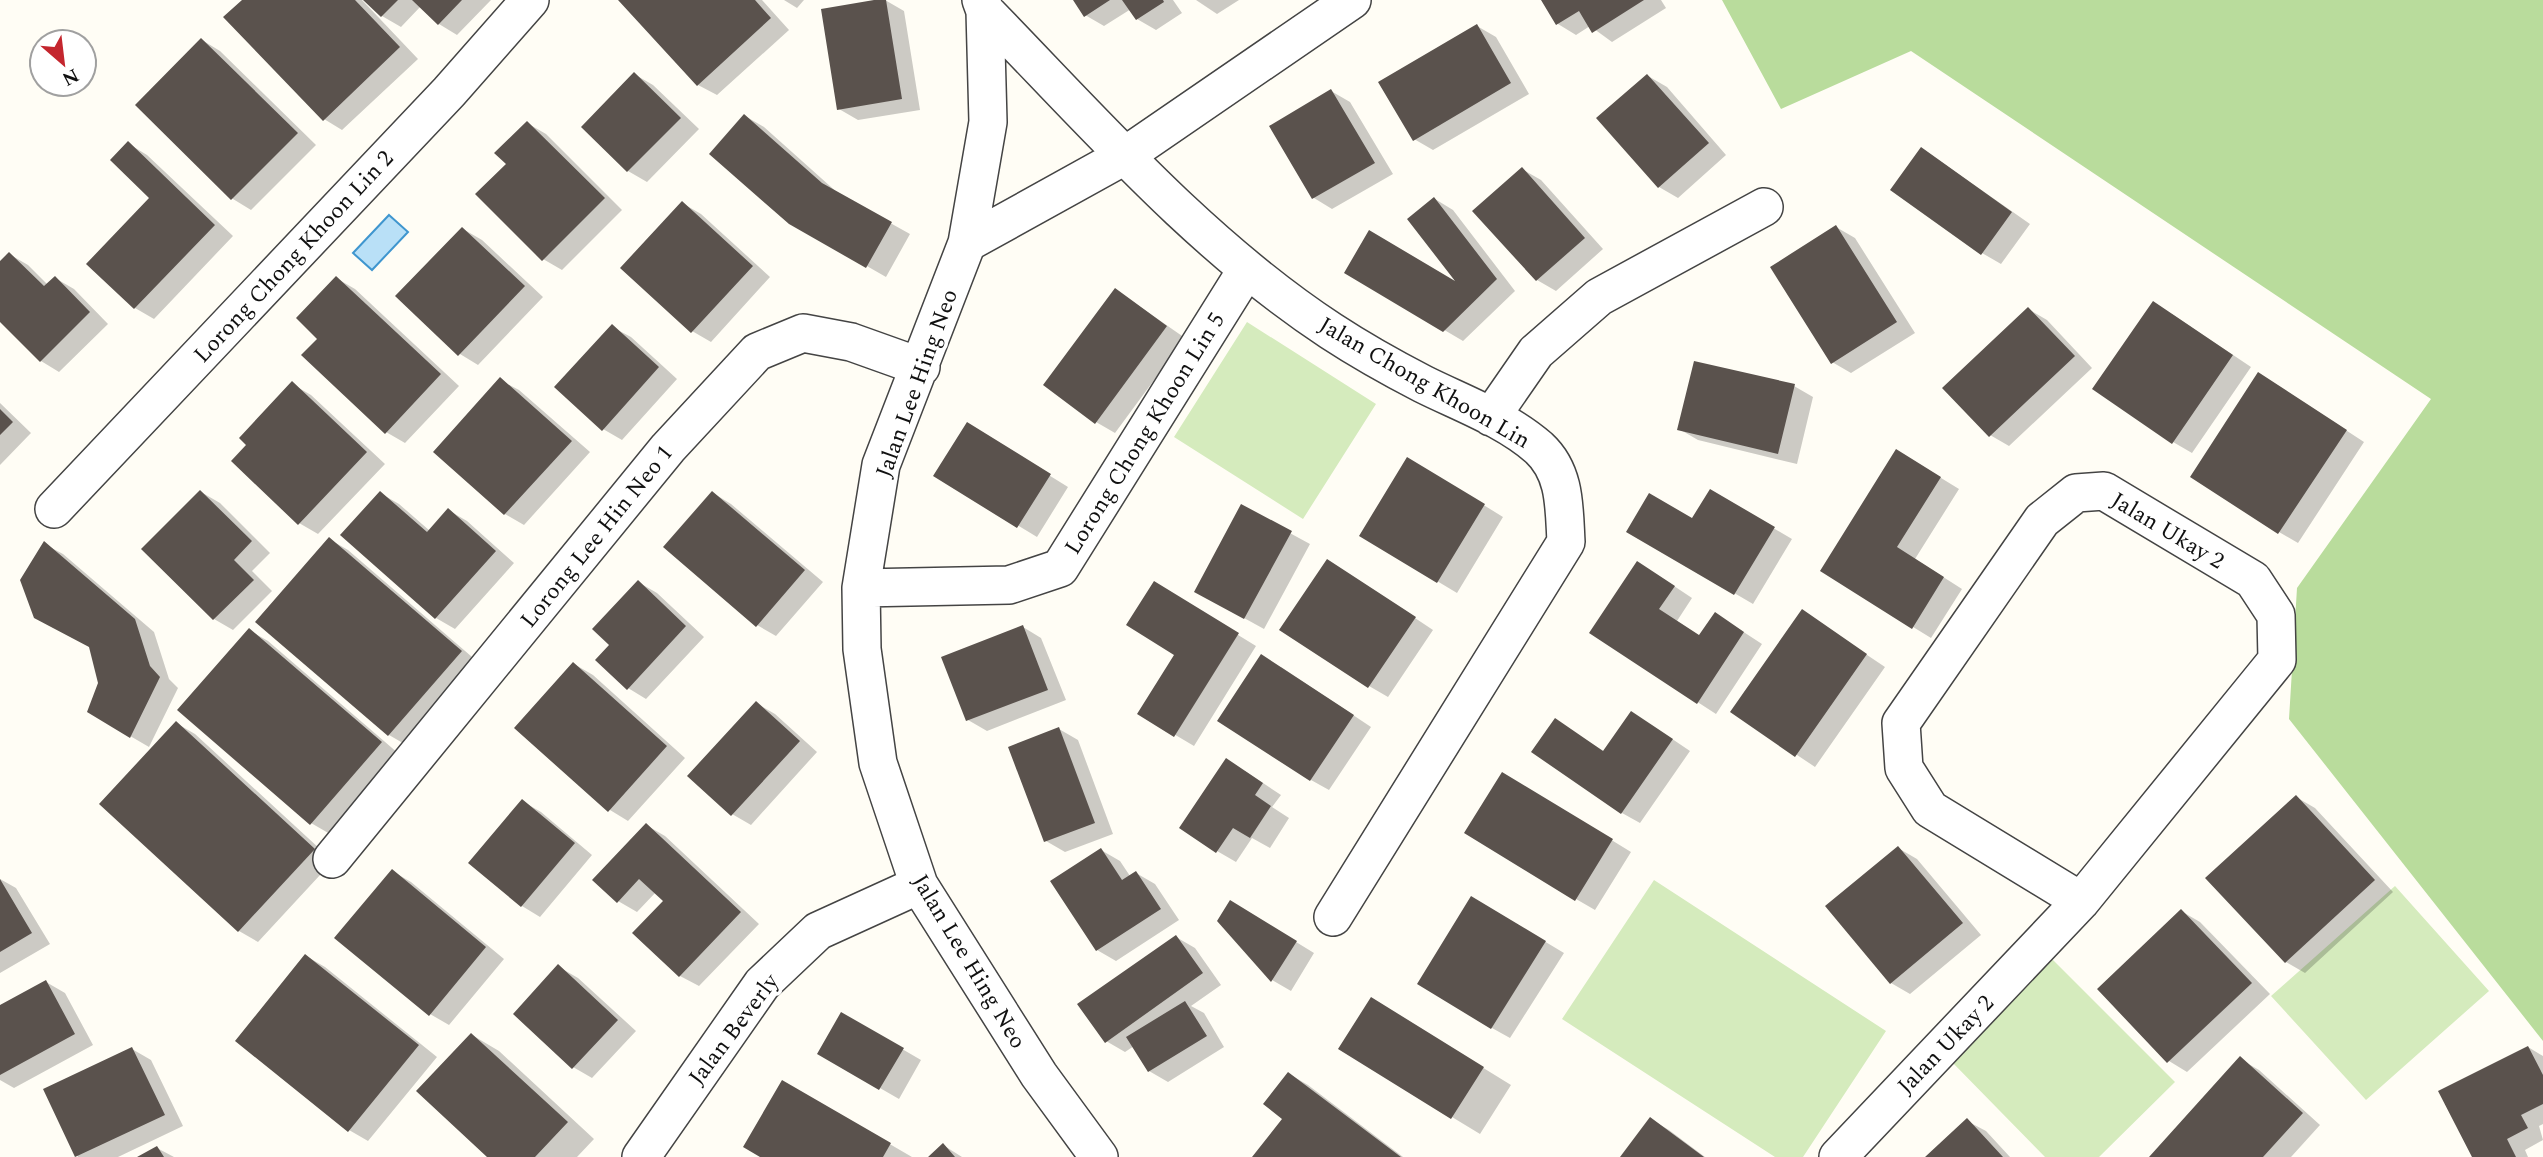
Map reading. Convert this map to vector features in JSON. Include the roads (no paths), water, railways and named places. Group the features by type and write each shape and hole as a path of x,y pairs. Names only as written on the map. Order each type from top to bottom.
{"street":[{"name":"Lorong Chong Khoon Lin 2","path":"54,509 449,92 530,0"},
{"path":"967,243 1126,155 1352,0"},
{"name":"Jalan Chong Khoon Lin","path":"983,6 1126,155 1247,269 1331,331 1421,383 1491,417 1540,449 1562,483 1566,542 1333,918"},
{"name":"Jalan Lee Hing Neo","path":"983,6 988,122 967,243 881,465 861,588 862,649 878,763 919,884 1039,1075 1099,1157"},
{"path":"1491,417 1536,352 1599,297 1764,207"},
{"name":"Lorong Chong Khoon Lin 5","path":"861,588 1009,584 1060,568 1247,269"},
{"name":"Lorong Lee Hin Neo 1","path":"332,859 668,448 757,352 803,333 851,342 921,367"},
{"name":"Jalan Ukay 2","path":"1838,1157 2081,901 2277,660 2276,615 2253,580 2104,491 2076,493 2042,520 1901,723 1904,768 1930,810 2081,901"},
{"name":"Jalan Beverly","path":"641,1157 762,984 818,931 919,884"}],"water":[{"path":"389,215 408,232 372,270 353,253"}]}
